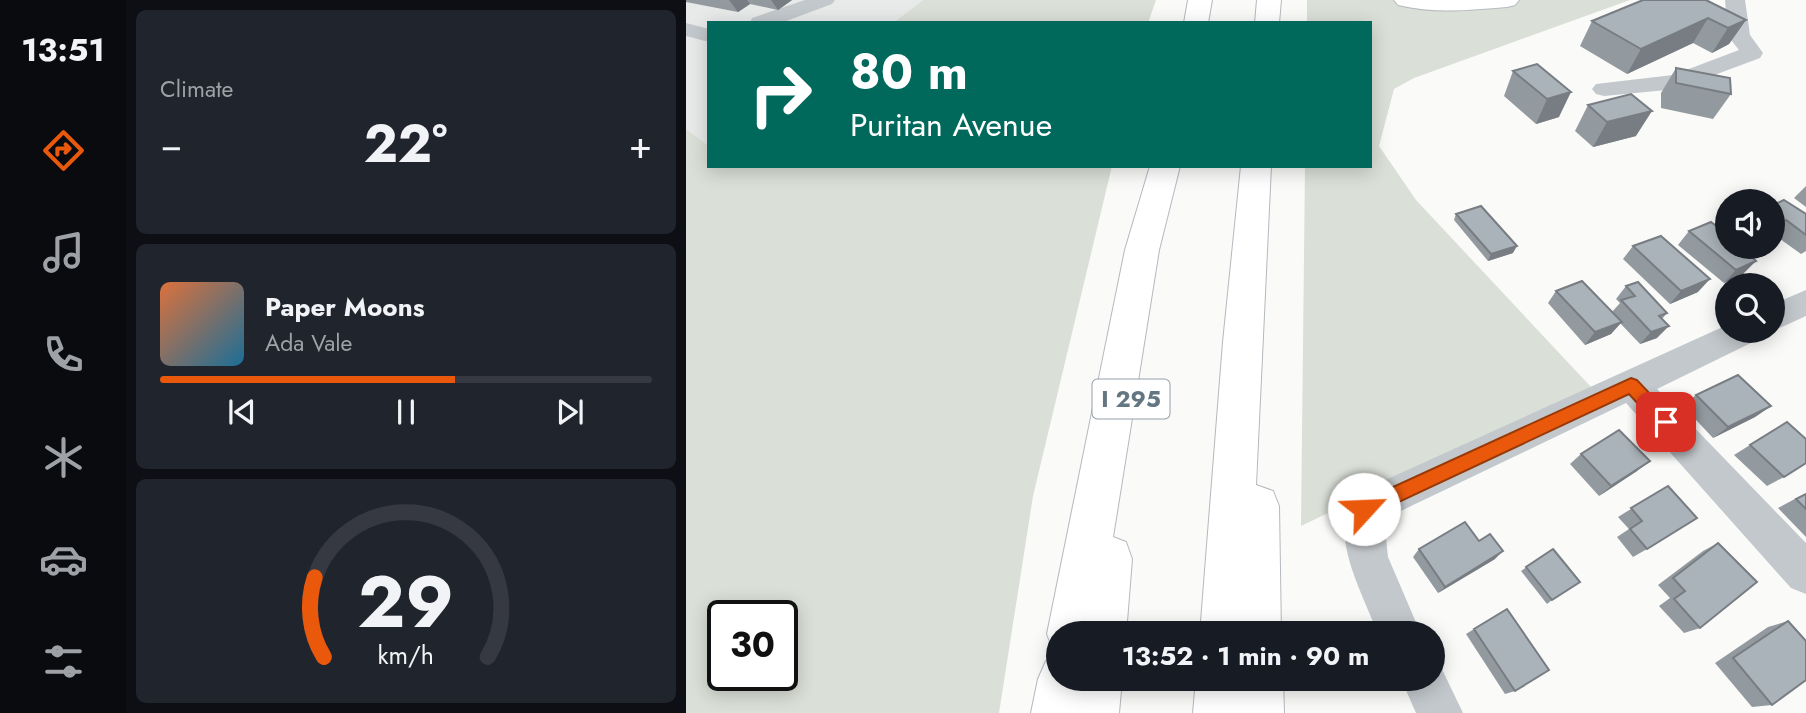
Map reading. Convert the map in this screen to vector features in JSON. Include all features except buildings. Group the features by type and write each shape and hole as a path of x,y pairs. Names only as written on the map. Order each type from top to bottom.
{"highway":[{"path":"1196,21 1200,0"},
{"path":"1267,21 1269,0"},
{"path":"1406,0 1459,4 1507,0"},
{"path":"1074,621 1142,250 1166,168"},
{"name":"I 295","path":"1103,621 1134,376 1167,168"},
{"path":"1226,621 1242,342 1256,168"},
{"path":"1242,342 1259,416 1256,621"},
{"path":"1058,713 1062,691"},
{"path":"1092,713 1095,691"},
{"path":"1220,713 1221,691"},
{"path":"1257,691 1257,713"}],"street":[{"path":"766,21 825,0"},
{"path":"1604,89 1677,82 1752,53 1739,36 1735,0"},
{"path":"686,30 707,35"},
{"path":"1785,312 1806,302"},
{"path":"1395,621 1371,565 1364,509 1720,343"},
{"path":"1631,385 1806,573"},
{"path":"1429,691 1440,713"}],"shaded area":[{"path":"686,0 923,0 896,21 707,21 707,145 686,129"},
{"path":"923,0 1156,0 1149,21 896,21"},
{"path":"1307,0 1630,0 1414,78 1394,89 1379,146 1416,200 1591,387 1301,526 1305,168 1372,168 1372,21 1307,21"},
{"path":"686,129 707,145 707,168 1112,168 1033,496 999,713 686,713"}],"route":[{"path":"1364,509 1631,385 1666,422"}]}
